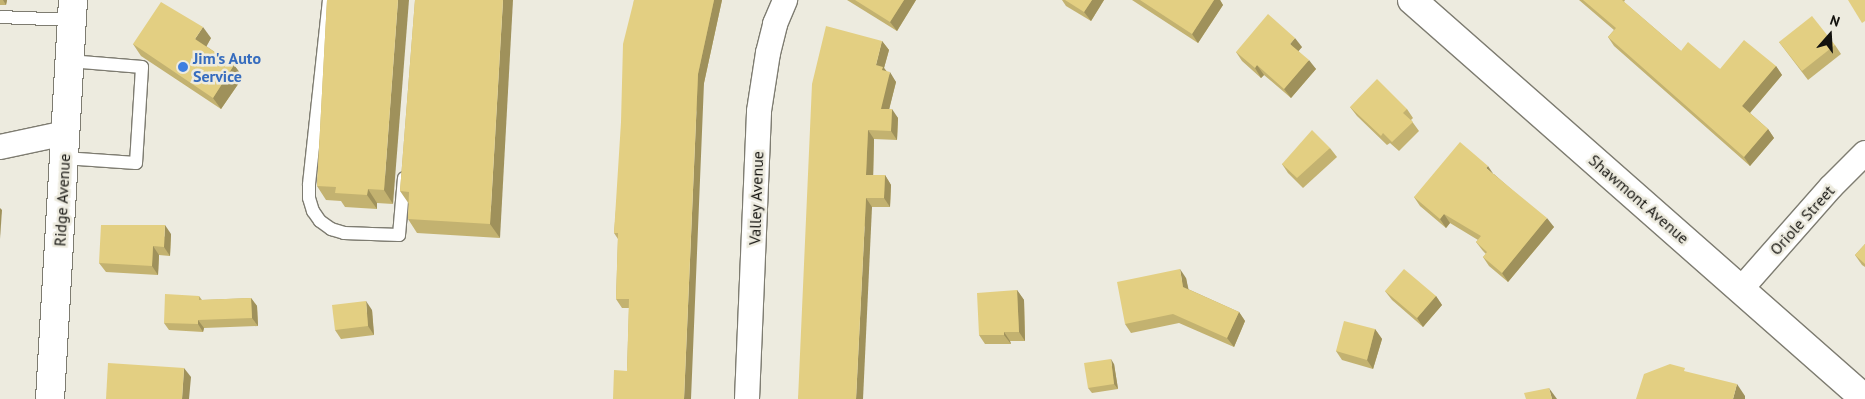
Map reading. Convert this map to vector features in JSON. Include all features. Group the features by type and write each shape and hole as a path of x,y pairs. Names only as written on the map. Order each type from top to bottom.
{"street":[{"name":"Valley Avenue","path":"748,399 759,111 768,52 775,24 785,0"},
{"name":"Shawmont Avenue","path":"1412,0 1865,399"},
{"name":"Ridge Avenue","path":"50,399 72,10"},
{"path":"0,148 65,146"},
{"name":"Oriole Street","path":"1741,289 1831,187 1865,153"}],"lane":[{"path":"329,0 309,185 309,198 313,211 320,221 331,229 344,233 399,235 404,166"},
{"path":"0,17 72,10"},
{"path":"65,146 136,163 142,66 69,61"}],"building":[{"path":"327,0 398,0 384,190 368,189 367,195 335,193 336,187 317,186"},
{"path":"415,0 503,0 490,224 408,219 409,192 400,191"},
{"path":"634,0 714,0 698,74 684,399 613,399 614,370 627,371 629,299 616,299 618,233 614,233 621,122 623,44"},
{"path":"855,0 904,0 890,22"},
{"path":"1065,0 1092,0 1084,12"},
{"path":"1140,0 1214,0 1192,34"},
{"path":"1583,0 1622,0 1681,51 1688,42 1720,69 1744,40 1776,66 1742,106 1768,129 1744,157 1608,37 1616,28"},
{"path":"1848,0 1865,0 1865,21 1862,23"},
{"path":"161,2 203,27 195,39 234,65 213,98 133,44"},
{"path":"1268,14 1295,38 1290,44 1309,60 1284,89 1257,65 1255,68 1236,52"},
{"path":"1812,16 1835,45 1802,71 1779,42"},
{"path":"826,26 882,41 876,65 883,67 882,70 890,72 881,109 892,109 891,131 868,130 866,175 885,175 884,198 866,198 856,399 798,399 812,84"},
{"path":"1377,79 1407,109 1403,113 1413,122 1392,142 1383,133 1381,136 1350,107"},
{"path":"1312,130 1330,148 1297,178 1282,164"},
{"path":"1460,142 1488,166 1486,168 1547,218 1502,273 1483,257 1487,252 1476,242 1481,236 1444,214 1440,219 1414,197"},
{"path":"101,225 165,225 164,247 153,246 152,266 99,263"},
{"path":"1865,244 1865,264 1855,255"},
{"path":"1180,269 1183,287 1239,312 1227,338 1173,314 1125,324 1117,282"},
{"path":"1404,269 1436,296 1417,318 1385,291"},
{"path":"1017,290 1019,332 1004,332 1004,335 979,335 977,293"},
{"path":"165,294 199,296 199,300 251,298 252,318 198,320 198,324 164,323"},
{"path":"366,301 368,326 335,330 332,305"},
{"path":"1344,321 1375,329 1367,360 1336,351"},
{"path":"1111,359 1114,384 1088,388 1084,363"},
{"path":"108,363 184,368 182,399 106,399"},
{"path":"1670,364 1685,368 1684,371 1737,384 1733,399 1636,399 1644,374"},
{"path":"1549,388 1552,399 1526,399 1524,393"}],"place":[{"name":"Jim's Auto Service","path":"183,67"}]}
